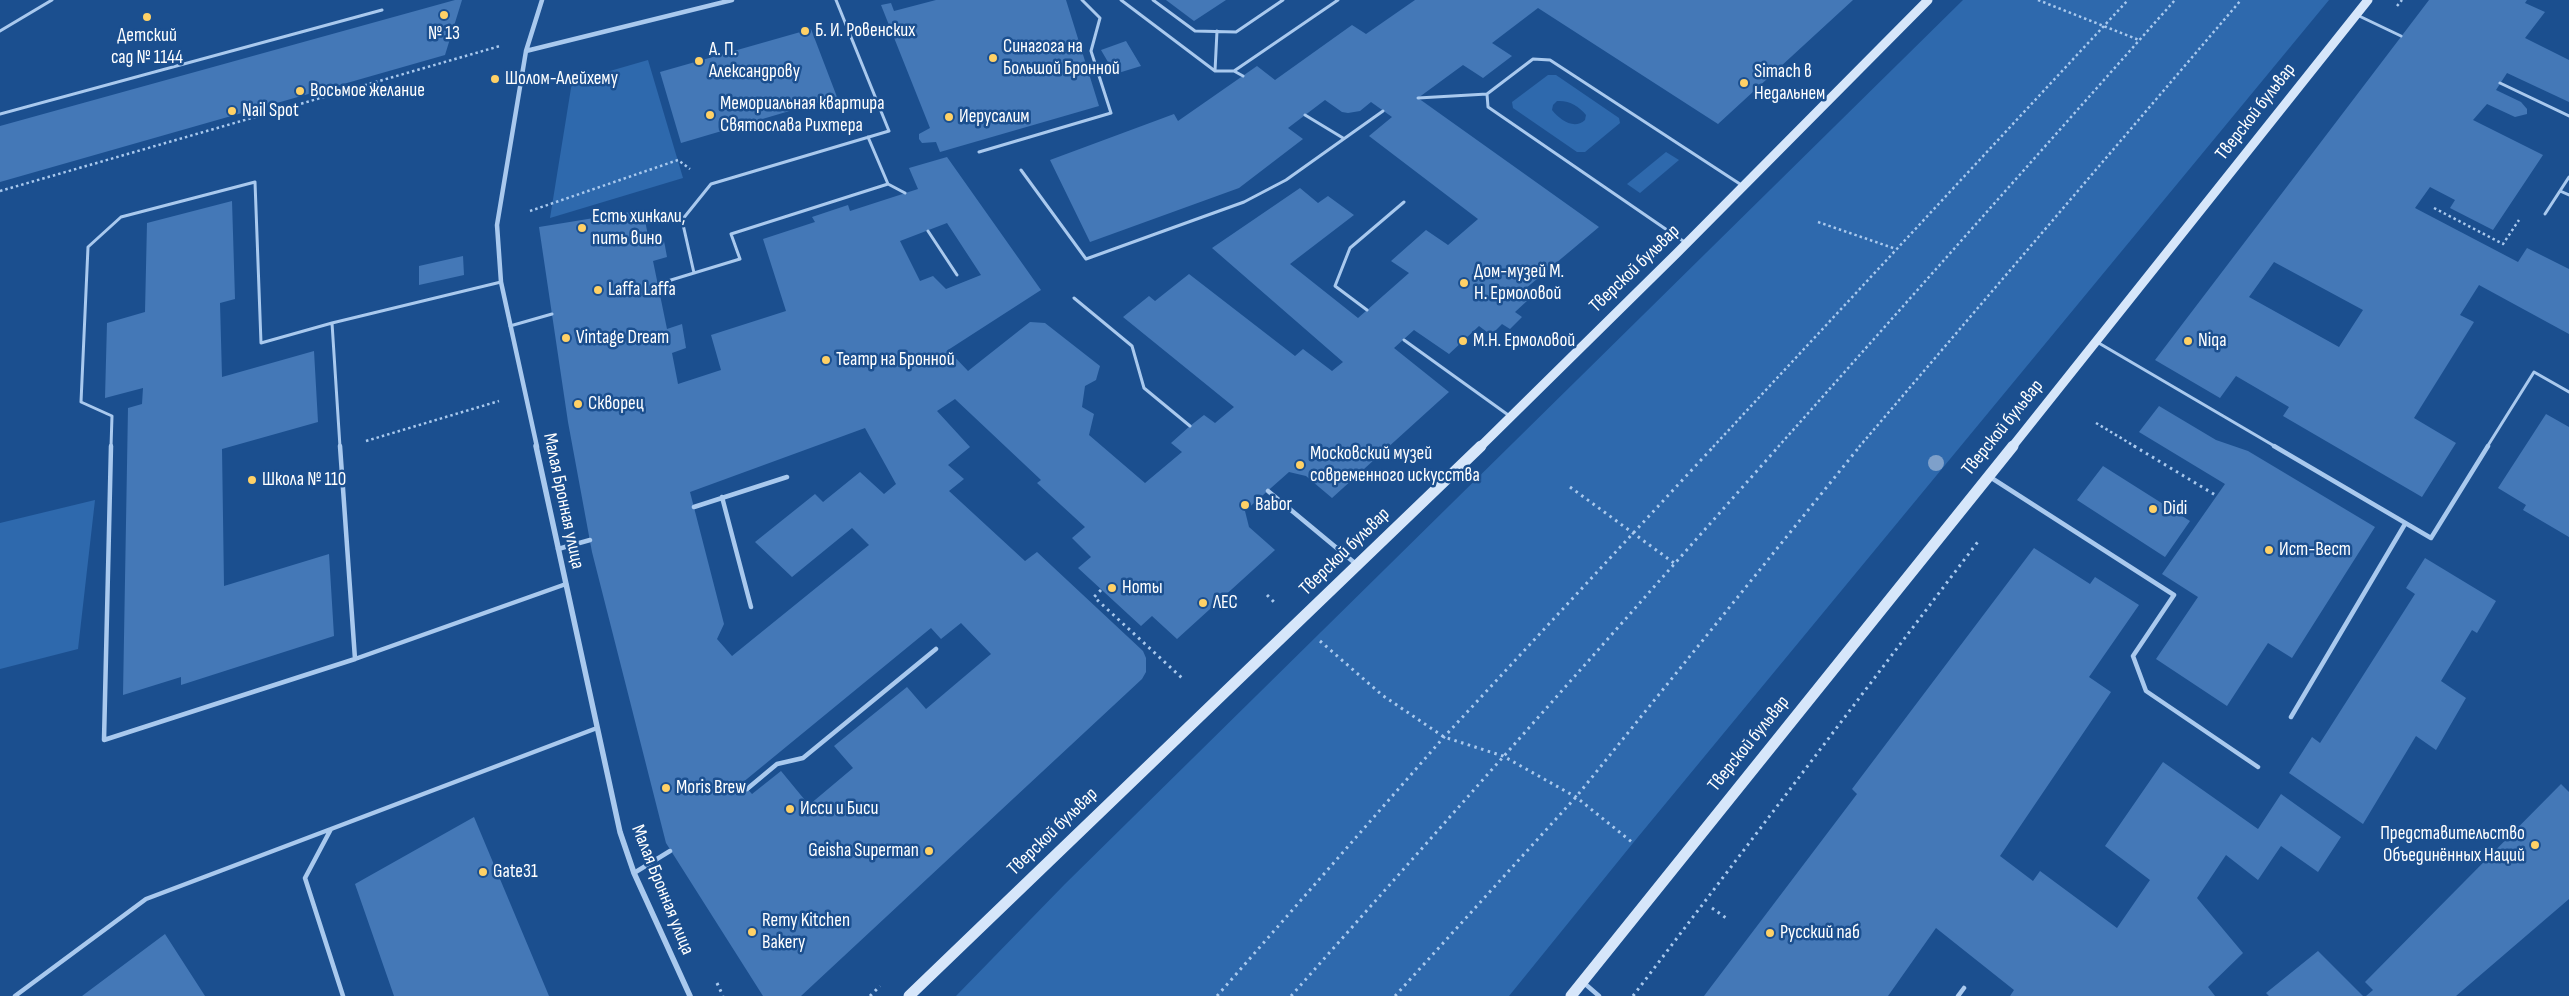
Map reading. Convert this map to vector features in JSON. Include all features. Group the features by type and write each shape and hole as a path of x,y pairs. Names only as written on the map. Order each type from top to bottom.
{"main road":[{"name":"Тверской бульвар","path":"909,996 1357,566 1688,244 1928,0"},
{"name":"Тверской бульвар","path":"1572,996 2097,342 2368,0"}],"street":[{"name":"Малая Бронная улица","path":"542,0 526,51 497,225 501,282 620,832 634,873 690,996"},
{"path":"526,51 732,0"}],"lane":[{"path":"0,31 52,0"},
{"path":"694,273 682,220 711,184 889,130 836,0"},
{"path":"979,152 1111,113 1092,51 1100,18 1082,0"},
{"path":"1121,0 1215,71 1234,71 1242,76"},
{"path":"1153,0 1195,31 1218,32 1236,32 1283,0"},
{"path":"1234,71 1338,0"},
{"path":"0,114 382,10"},
{"path":"2357,15 2401,36"},
{"path":"1215,71 1218,32"},
{"path":"1418,98 1487,94 1534,60 1550,60 1745,187"},
{"path":"2500,83 2569,116"},
{"path":"1487,94 1488,107 1688,244"},
{"path":"1021,170 1086,259 1244,202 1286,180 1383,111"},
{"path":"1305,115 1343,138"},
{"path":"868,137 888,184 905,193"},
{"path":"2545,214 2569,177"},
{"path":"501,282 332,323 261,343 255,182 121,217 88,247 81,402 112,416 104,740 355,659 566,584"},
{"path":"658,284 740,259 732,234 888,184"},
{"path":"2560,191 2569,195"},
{"path":"1367,310 1335,286 1350,248 1404,202"},
{"path":"928,231 957,275"},
{"path":"1074,298 1132,346 1144,388 1190,426"},
{"path":"510,326 552,314"},
{"path":"332,323 355,659"},
{"path":"1404,340 1511,417"},
{"path":"2097,342 2431,538 2534,372 2569,392"},
{"path":"1988,476 2174,595 2133,656 2146,691 2258,767"},
{"path":"694,507 787,477"},
{"path":"1268,491 1357,566"},
{"path":"722,497 751,607"},
{"path":"2291,717 2405,524"},
{"path":"558,550 590,540"},
{"path":"747,788 777,764 803,758 936,649"},
{"path":"15,996 146,899 597,728"},
{"path":"331,829 305,878 343,996"},
{"path":"634,873 670,851"},
{"path":"1583,982 1599,996"},
{"path":"1958,996 1964,988"}],"path":[{"path":"2038,0 2139,40"},
{"path":"1217,996 1444,737 2128,0"},
{"path":"1290,996 2175,0"},
{"path":"1395,996 1576,797 1850,458 2241,0"},
{"path":"0,191 505,45"},
{"path":"530,211 678,160 711,184"},
{"path":"2434,208 2503,244 2521,217 2545,214"},
{"path":"1818,222 1896,249"},
{"path":"341,448 499,400"},
{"path":"2096,423 2217,496"},
{"path":"1570,487 1674,563"},
{"path":"1101,590 1094,597 1182,678"},
{"path":"1268,596 1276,603"},
{"path":"1316,638 1382,695 1444,737 1503,756 1576,797 1633,843"},
{"path":"1712,908 1726,918"},
{"path":"715,979 723,996"}],"shaded area":[{"path":"1963,0 2329,0 1633,843 1509,996 956,996 1065,884"},
{"path":"648,60 683,178 550,218 572,82"},
{"path":"1548,75 1556,75 1619,118 1620,123 1585,152 1577,152 1513,108 1512,102","holes":["1557,101 1573,104 1580,109 1586,115 1585,120 1581,123 1572,124 1559,117 1552,110 1553,105"]},
{"path":"1666,152 1679,160 1640,193 1627,184"},
{"path":"95,500 78,649 0,669 0,523"}],"building":[{"path":"455,0 462,0 445,55 0,182 0,126"},
{"name":"Синагога на Большой Бронной","path":"936,0 1066,0 1099,106 940,152 936,142 922,143 919,139 919,134 930,128 881,5 891,3 894,11"},
{"path":"1166,0 1226,0 1194,21"},
{"path":"1415,0 1853,0 1718,124 1538,8 1492,43 1512,56 1483,78 1463,65 1418,98 1599,227 1519,294 1528,300 1515,312 1522,317 1510,329 1502,324 1491,335 1479,326 1449,354 1414,330 1394,348 1449,392 1332,498 1306,476 1289,472 1245,511 1249,527 1275,550 1177,639 1152,616 1141,626 1078,568 1091,557 1072,538 1085,527 1037,483 1041,480 955,399 937,411 970,447 948,465 964,479 949,491 1025,561 1037,552 1143,651 1146,658 1146,672 1142,679 801,996 763,996 666,843 592,552 568,422 539,227 643,210 649,241 663,237 665,246 667,257 653,261 667,329 682,324 686,348 672,353 678,384 721,370 711,335 786,311 763,239 815,222 812,217 848,205 850,211 918,189 909,168 947,157 1041,290 948,350 968,371 1030,322 1045,323 1100,366 1096,380 1085,386 1082,407 1094,414 1089,435 1145,483 1182,452 1171,443 1190,426 1204,415 1215,423 1234,407 1123,317 1149,296 1155,301 1189,274 1295,356 1303,349 1332,371 1343,362 1212,248 1300,188 1318,203 1328,196 1354,215 1290,264 1358,318 1409,273 1391,261 1426,230 1448,245 1478,219 1369,136 1392,117 1371,102 1360,111 1348,113 1342,112 1325,100 1288,128 1303,139 1239,188 1090,242 1050,160 1174,114 1178,121 1257,66 1275,80 1352,25 1366,34","holes":["947,223 981,275 946,289 933,276 920,281 900,241","865,428 896,484 884,494 860,472 823,502 815,494 755,542 792,577 852,528 869,545 732,656 717,639 724,624 690,492","961,623 991,654 926,709 907,687 834,746 853,768 809,805 781,771 752,794 742,783 931,628 941,639"]},
{"path":"2429,0 2527,0 2525,3 2545,12 2525,38 2569,60 2569,102 2507,73 2496,90 2521,102 2527,109 2527,114 2515,117 2487,104 2473,120 2543,155 2493,230 2450,208 2455,200 2430,187 2415,208 2518,262 2527,248 2569,269 2569,334 2479,285 2460,315 2474,322 2414,418 2456,443 2422,497 2283,416 2289,407 2236,376 2220,398 2155,360","holes":["2274,262 2363,310 2339,347 2249,297"]},
{"path":"811,29 837,97 681,143 660,72"},
{"path":"1126,41 1141,66 1115,74 1101,50"},
{"path":"232,201 235,299 220,303 222,377 314,351 318,422 222,449 224,586 329,554 334,636 181,685 181,677 123,695 128,408 142,404 143,388 105,398 107,323 145,312 147,223"},
{"path":"463,256 464,275 419,285 419,266"},
{"name":"Ист-Вест","path":"2159,406 2216,440 2248,451 2375,527 2292,658 2268,643 2227,706 2156,659 2198,597 2162,574 2225,484 2139,432"},
{"path":"2546,414 2569,427 2569,537 2523,510 2526,505 2498,488"},
{"path":"2103,466 2190,521 2165,557 2077,500"},
{"path":"2034,548 2090,584 2095,577 2139,605 2089,677 2111,692 2000,856 2033,881 2040,871 2117,928 2150,880 2105,846 2163,762 2258,829 2281,794 2341,837 2318,872 2281,846 2258,880 2226,855 2197,898 2243,953 2208,987 2215,996 2010,996 2014,990 1936,928 1888,996 1704,996 1857,794 1852,789"},
{"path":"2425,558 2496,601 2477,633 2472,630 2441,681 2466,698 2436,750 2416,736 2363,824 2289,773 2312,737 2320,743 2415,594 2406,588"},
{"name":"Представительство Объединённых Наций","path":"2561,784 2569,792 2569,899 2456,996 2366,996 2373,990 2365,982"},
{"path":"474,817 549,996 394,996 355,884"},
{"path":"165,934 205,996 82,996"},
{"path":"2318,951 2363,996 2269,996 2266,993"}],"place":[{"name":"№ 13","path":"444,15"},
{"name":"Детский сад № 1144","path":"147,17"},
{"name":"Б. И. Ровенских","path":"805,31"},
{"name":"Синагога на Большой Бронной","path":"993,58"},
{"name":"А. П. Александрову","path":"699,61"},
{"name":"Шолом-Алейхему","path":"495,79"},
{"name":"Simach в Недальнем","path":"1744,83"},
{"name":"Восьмое желание","path":"300,91"},
{"name":"Nail Spot","path":"232,111"},
{"name":"Мемориальная квартира Святослава Рихтера","path":"710,115"},
{"name":"Иерусалим","path":"949,117"},
{"name":"Есть хинкали, пить вино","path":"582,228"},
{"name":"Дом-музей М. Н. Ермоловой","path":"1464,283"},
{"name":"Laffa Laffa","path":"598,290"},
{"name":"Vintage Dream","path":"566,338"},
{"name":"М.Н. Ермоловой","path":"1463,341"},
{"name":"Niqa","path":"2188,341"},
{"name":"Театр на Бронной","path":"826,360"},
{"name":"Скворец","path":"578,404"},
{"name":"Московский музей современного искусства","path":"1300,465"},
{"name":"Школа № 110","path":"252,480"},
{"name":"Babor","path":"1245,505"},
{"name":"Didi","path":"2153,509"},
{"name":"Ист-Вест","path":"2269,550"},
{"name":"Ноты","path":"1112,588"},
{"name":"ЛЕС","path":"1203,603"},
{"name":"Moris Brew","path":"666,788"},
{"name":"Исси и Биси","path":"790,809"},
{"name":"Представительство Объединённых Наций","path":"2535,845"},
{"name":"Geisha Superman","path":"929,851"},
{"name":"Gate31","path":"483,872"},
{"name":"Remy Kitchen Bakery","path":"752,932"},
{"name":"Русский паб","path":"1770,933"}]}
